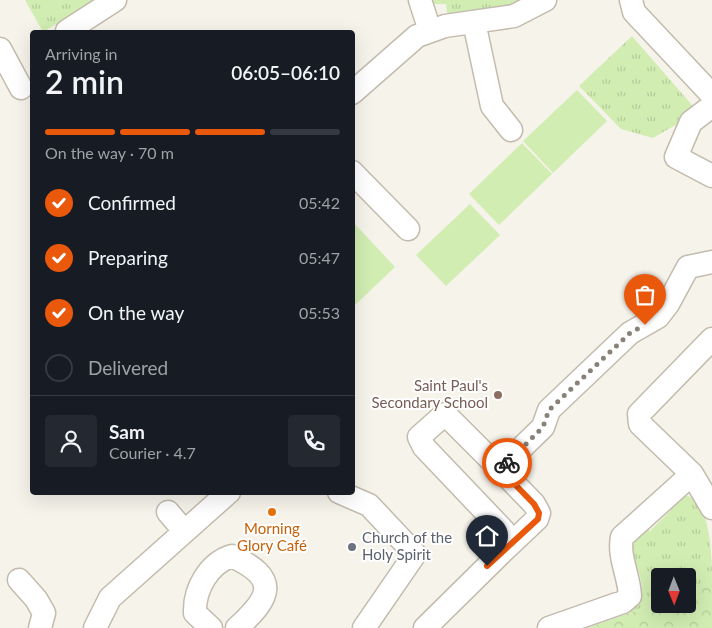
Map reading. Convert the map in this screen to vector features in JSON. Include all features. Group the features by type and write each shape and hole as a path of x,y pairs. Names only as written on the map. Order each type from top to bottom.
{"street":[{"path":"69,30 115,0"},
{"path":"420,0 430,31"},
{"path":"355,90 417,36 430,31 514,16 545,0"},
{"path":"631,0 634,12 709,104 691,122 676,157 712,176"},
{"path":"474,22 492,106 510,130"},
{"path":"0,49 21,88"},
{"path":"355,175 408,229"},
{"path":"500,469 543,427 549,410 630,333 658,317 668,304 688,267 712,262"},
{"path":"712,339 639,414 640,424 692,474 712,508"},
{"path":"425,628 538,519 539,513 534,504 446,414 419,437 424,447 504,532 505,542 500,554"},
{"path":"549,628 623,602 630,596 630,583 619,550 622,537 692,474"},
{"path":"95,628 110,598 226,495"},
{"path":"346,495 369,505 415,554 364,628"},
{"path":"168,512 184,531"},
{"path":"212,628 195,613 194,598 218,560 232,556 251,565 265,583 266,595 252,614 237,628"},
{"path":"19,580 36,598 44,613 40,628"}],"green space":[{"path":"25,0 96,0 46,30 42,30"},
{"path":"432,0 522,0 504,8 448,19 446,4 433,4"},
{"path":"632,36 698,112 653,138 621,129 579,86"},
{"path":"577,90 607,121 553,173 523,141"},
{"path":"522,143 552,174 499,225 469,194"},
{"path":"470,204 500,235 446,286 416,255"},
{"path":"355,224 395,267 355,305"},
{"path":"681,495 691,498 699,505 708,530 712,559 712,583 696,589 696,568 651,568 651,605 630,613 640,598 642,591 642,584 631,544 646,528 650,531 670,511 668,508"},
{"path":"712,583 712,628 588,628 651,605 651,613 696,613 696,589"}],"way so far":[{"path":"507,463 543,427 549,410 630,333 645,325"}],"place":[{"name":"Saint Paul's Secondary School","path":"498,395"},
{"name":"Morning Glory Café","path":"272,512"},
{"name":"Church of the Holy Spirit","path":"352,547"}],"route":[{"path":"487,566 538,519 539,513 534,504 500,469 507,463"}]}
